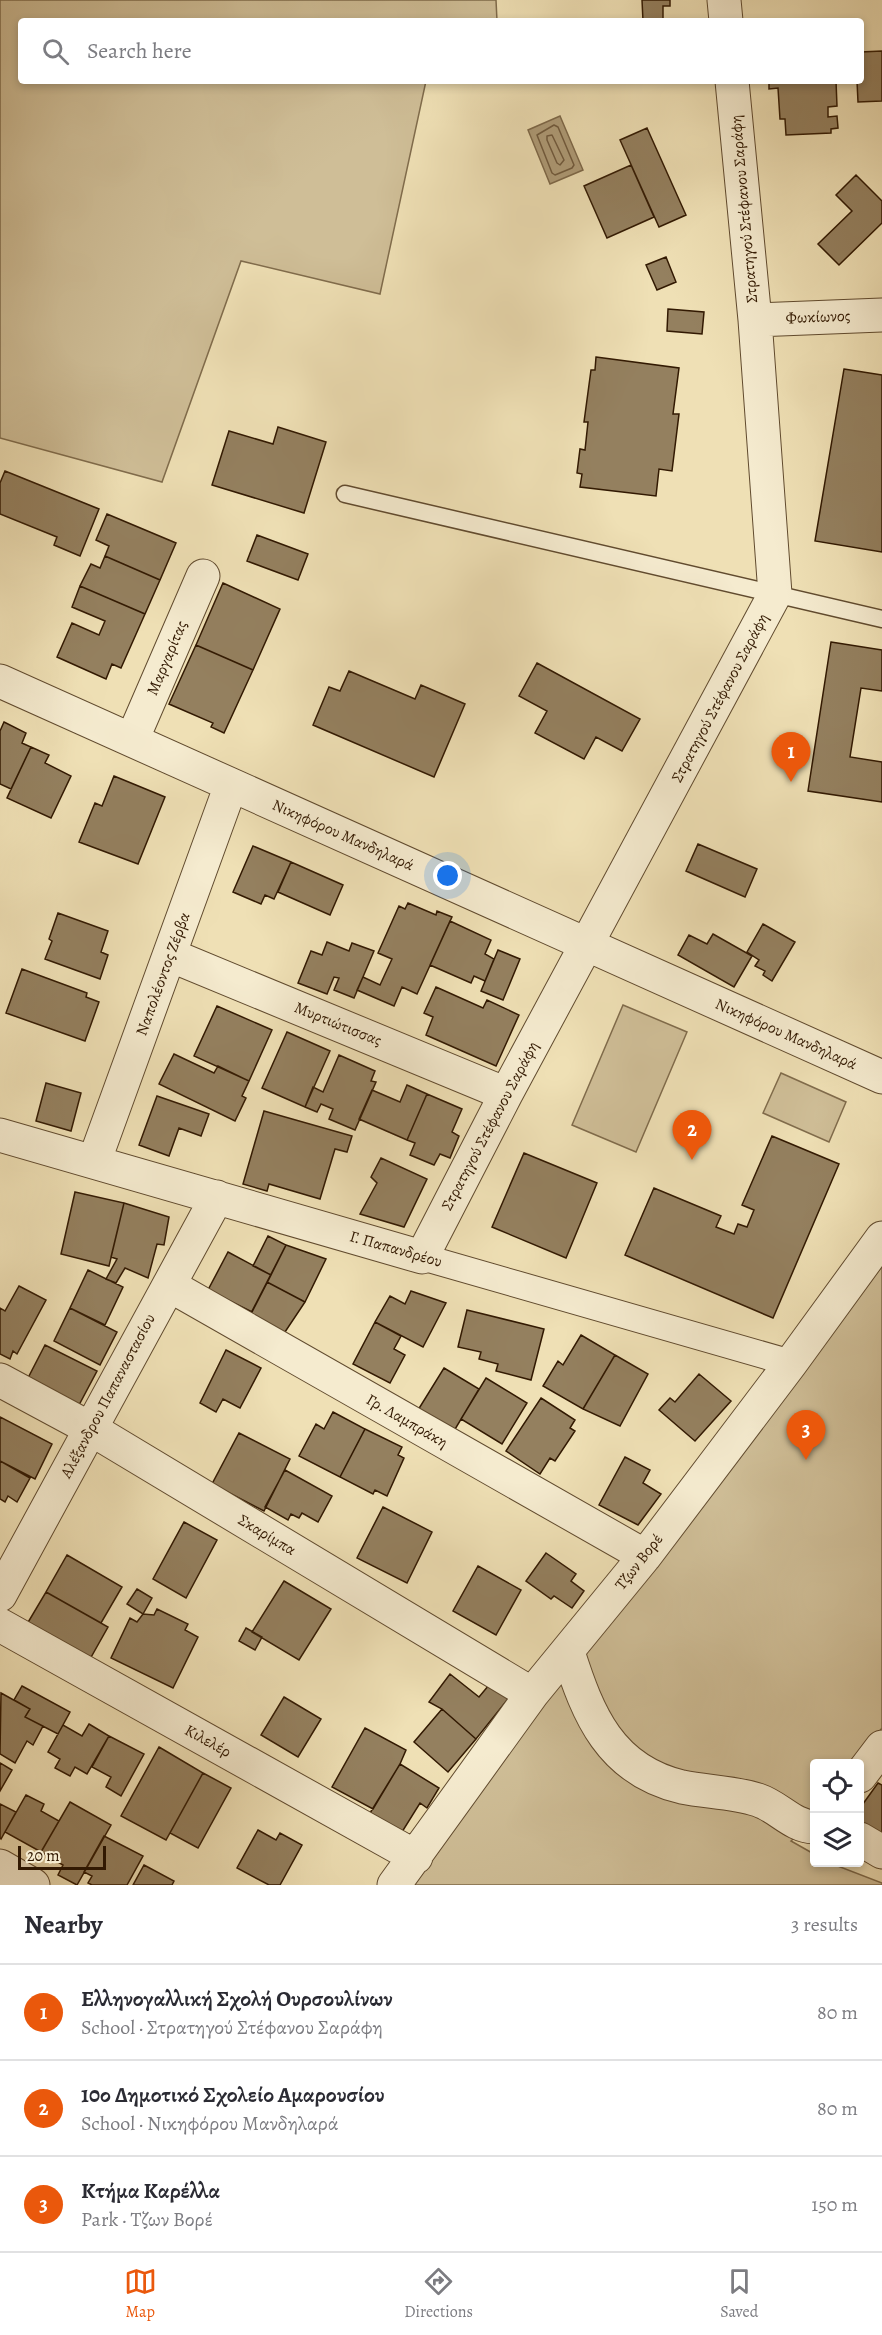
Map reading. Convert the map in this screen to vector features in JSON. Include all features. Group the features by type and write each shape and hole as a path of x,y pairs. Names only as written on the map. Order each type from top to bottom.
{"street":[{"path":"724,0 726,18"},
{"name":"Στρατηγού Στέφανου Σαράφη","path":"422,1257 506,1094 775,594 755,320 732,84"},
{"name":"Φωκίωνος","path":"755,320 882,315"},
{"name":"Μαργαρίτας","path":"132,740 203,576"},
{"name":"Νικηφόρου Μανδηλαρά","path":"0,681 882,1077"},
{"name":"Ναπολέοντος Ζέρβα","path":"94,1162 231,785"},
{"name":"Μυρτιώτισσας","path":"170,955 506,1094"},
{"name":"Γ. Παπανδρέου","path":"0,1135 791,1363"},
{"name":"Αλέξανδρου Παπαναστασίου","path":"0,1595 217,1197"},
{"name":"Τζων Βορέ","path":"394,1885 532,1694 645,1556 882,1238"},
{"name":"Γρ. Λαμπράκη","path":"169,1285 645,1556"},
{"name":"Σκαρίμπα","path":"0,1380 91,1429 532,1694"},
{"name":"Κιλελέρ","path":"0,1625 416,1857"},
{"path":"568,1652 580,1691 599,1729 618,1754 640,1769 678,1786 756,1799 773,1806 796,1823 810,1826"},
{"path":"864,1771 882,1747"},
{"path":"864,1841 882,1851"},
{"path":"0,1866 33,1885"}],"lane":[{"path":"345,495 882,620"}],"shaded area":[{"path":"0,0 496,0 497,18 18,18 18,84 425,84 380,294 241,261 162,482 0,438"},
{"path":"623,1005 687,1032 636,1152 572,1125"},
{"path":"781,1073 846,1102 829,1142 763,1113"},
{"path":"882,1266 882,1728 859,1759 810,1759 810,1823 791,1841 810,1852 810,1867 840,1867 882,1883 882,1885 407,1885 536,1713"}],"water":[{"path":"560,116 583,170 550,184 528,130"}],"building":[{"path":"642,0 670,0 670,6 663,6 663,18 643,18"},
{"path":"882,51 882,101 858,102 857,84 864,84 864,52"},
{"path":"769,84 836,84 837,106 828,107 828,117 837,116 838,128 831,129 831,133 786,135 785,119 780,119 778,88 769,89"},
{"path":"647,128 686,215 659,227 620,140"},
{"path":"631,165 654,217 607,238 584,186"},
{"path":"856,175 882,201 882,223 839,265 818,244 852,211 836,195"},
{"path":"666,257 676,282 657,290 646,265"},
{"path":"668,309 704,312 702,334 667,331"},
{"path":"596,357 679,368 673,414 679,414 672,471 659,469 656,496 580,487 582,474 577,473 580,449 585,450 588,422 584,422 591,370 595,370"},
{"path":"844,369 882,375 882,552 815,541"},
{"path":"278,427 326,442 304,513 212,485 229,431 273,444"},
{"path":"5,471 99,509 80,556 54,545 57,537 0,514 0,483"},
{"path":"107,514 176,543 160,580 105,556 109,546 96,540"},
{"path":"257,535 308,554 298,580 247,561"},
{"path":"105,556 160,580 145,614 80,586 91,564 100,568"},
{"path":"223,583 280,609 253,670 196,645"},
{"path":"80,586 145,614 121,668 112,664 106,679 57,657 72,623 99,635 105,621 72,607"},
{"path":"831,642 882,650 882,691 861,688 850,757 882,762 882,802 808,791"},
{"path":"196,645 253,670 224,733 211,727 213,723 169,704"},
{"path":"537,663 640,719 622,751 596,737 584,759 535,733 547,711 519,696"},
{"path":"349,671 415,699 421,685 465,704 434,777 313,725 329,687 340,691"},
{"path":"4,722 26,733 22,743 31,747 11,789 0,784 0,731"},
{"path":"31,747 49,755 45,763 71,776 51,818 7,798"},
{"path":"114,776 165,797 138,864 79,842 95,803 102,806"},
{"path":"698,844 757,869 745,897 686,871"},
{"path":"253,846 291,862 274,899 265,895 261,904 233,892"},
{"path":"291,862 343,885 330,915 278,892"},
{"path":"408,903 436,915 437,911 452,917 417,994 402,987 394,1006 357,990 363,977 380,985 392,959 378,953 399,906 405,909"},
{"path":"58,913 108,931 101,952 108,955 100,979 45,959 52,941 49,939"},
{"path":"450,921 491,940 485,954 494,959 485,981 474,976 471,983 430,965"},
{"path":"763,924 795,942 772,981 763,975 765,971 755,966 759,960 747,952"},
{"path":"713,934 752,956 734,987 678,955 689,935 707,944"},
{"path":"327,942 349,951 352,943 374,951 354,998 334,990 339,978 334,977 327,994 298,983 311,951 322,955"},
{"path":"498,950 520,959 503,1000 481,991"},
{"path":"22,969 87,993 86,997 99,1002 85,1041 6,1013"},
{"path":"436,987 483,1008 487,1000 519,1015 496,1066 426,1035 433,1017 424,1013"},
{"path":"217,1006 272,1030 249,1081 194,1056"},
{"path":"287,1032 330,1051 305,1107 262,1088"},
{"path":"174,1054 214,1073 218,1066 249,1081 242,1096 246,1098 235,1121 159,1084"},
{"path":"339,1055 375,1071 371,1081 376,1082 355,1130 329,1119 333,1109 321,1104 317,1112 305,1107 313,1087 323,1092"},
{"path":"46,1083 81,1093 71,1131 36,1121"},
{"path":"407,1085 427,1094 407,1140 359,1119 372,1090 400,1102"},
{"path":"427,1094 462,1109 452,1132 459,1136 450,1158 440,1154 434,1165 410,1155 415,1143 407,1140"},
{"path":"157,1096 209,1114 201,1136 179,1128 169,1156 139,1145"},
{"path":"264,1111 352,1136 347,1152 335,1149 320,1199 269,1184 267,1191 243,1184"},
{"path":"772,1136 839,1164 773,1318 625,1255 654,1188 721,1216 716,1227 734,1234 738,1224 747,1227 754,1210 742,1205"},
{"path":"524,1153 597,1183 566,1258 492,1227"},
{"path":"381,1158 427,1179 404,1227 360,1214 377,1183 371,1177"},
{"path":"75,1192 124,1203 109,1266 61,1254"},
{"path":"124,1203 169,1217 164,1245 157,1244 148,1278 125,1268 116,1283 106,1279 117,1259 111,1257"},
{"path":"268,1236 286,1245 271,1275 253,1266"},
{"path":"286,1245 326,1259 305,1302 267,1282"},
{"path":"228,1252 271,1275 252,1312 208,1290"},
{"path":"88,1270 123,1287 105,1325 70,1308"},
{"path":"267,1282 305,1302 283,1335 249,1317"},
{"path":"19,1286 46,1300 17,1354 13,1351 10,1359 0,1354 0,1308 5,1311"},
{"path":"411,1291 446,1303 423,1347 375,1322 390,1296 405,1304"},
{"path":"70,1308 117,1332 100,1365 54,1341"},
{"path":"467,1310 544,1329 531,1380 496,1371 498,1364 479,1359 481,1352 458,1347"},
{"path":"375,1322 401,1336 394,1349 405,1355 390,1383 353,1364"},
{"path":"581,1335 615,1355 583,1409 543,1386 558,1361 563,1365"},
{"path":"45,1345 97,1371 79,1405 28,1378"},
{"path":"226,1350 261,1368 240,1408 223,1399 216,1412 200,1403"},
{"path":"615,1355 648,1374 620,1426 583,1409"},
{"path":"444,1368 479,1389 454,1431 418,1410"},
{"path":"699,1374 731,1401 695,1441 659,1410 670,1398 675,1402"},
{"path":"486,1378 527,1403 502,1444 461,1419"},
{"path":"541,1398 575,1420 570,1428 575,1431 555,1461 550,1458 540,1474 506,1451"},
{"path":"333,1412 365,1429 340,1477 299,1456 316,1424 324,1429"},
{"path":"0,1417 52,1444 35,1479 0,1461"},
{"path":"365,1429 402,1447 398,1455 404,1458 387,1496 375,1490 373,1494 340,1477"},
{"path":"239,1433 290,1459 264,1511 212,1484"},
{"path":"625,1457 650,1470 643,1483 661,1494 638,1525 599,1505"},
{"path":"0,1461 30,1478 17,1502 8,1496 5,1502 0,1499"},
{"path":"285,1470 332,1496 318,1522 302,1513 299,1518 291,1514 288,1520 265,1507"},
{"path":"383,1507 432,1532 407,1583 357,1558"},
{"path":"184,1522 217,1540 186,1598 153,1579"},
{"path":"546,1553 576,1574 571,1581 584,1591 572,1608 554,1596 551,1599 526,1581"},
{"path":"67,1555 122,1587 101,1623 46,1592"},
{"path":"478,1566 521,1590 496,1635 453,1611"},
{"path":"284,1581 331,1609 299,1660 252,1632"},
{"path":"137,1589 152,1598 143,1614 127,1604"},
{"path":"46,1592 108,1627 90,1659 27,1624"},
{"path":"157,1609 188,1624 185,1630 198,1637 173,1688 111,1658 130,1618 137,1622 143,1614 154,1615"},
{"path":"246,1628 262,1637 255,1650 239,1641"},
{"path":"450,1674 479,1697 489,1685 508,1699 476,1739 442,1709 429,1702"},
{"path":"22,1686 70,1712 58,1734 25,1717 30,1709 14,1700"},
{"path":"1,1693 30,1709 25,1717 43,1726 33,1745 27,1741 15,1763 0,1754"},
{"path":"284,1697 321,1719 298,1757 261,1735"},
{"path":"442,1709 476,1739 448,1772 414,1742"},
{"path":"89,1724 109,1736 87,1774 75,1767 70,1776 55,1768 60,1759 48,1752 63,1725 82,1736"},
{"path":"365,1728 406,1750 373,1809 332,1787"},
{"path":"109,1736 144,1754 121,1796 106,1787 111,1777 92,1767"},
{"path":"159,1747 203,1773 166,1840 121,1816"},
{"path":"0,1763 12,1770 0,1791"},
{"path":"400,1764 439,1788 427,1808 420,1803 402,1832 370,1813"},
{"path":"203,1773 231,1788 198,1848 170,1833"},
{"path":"878,1783 882,1785 882,1840 864,1828 864,1802"},
{"path":"26,1795 44,1804 41,1811 59,1821 41,1852 5,1832"},
{"path":"70,1802 111,1825 77,1885 58,1875 63,1865 41,1852"},
{"path":"0,1804 16,1812 1,1839 0,1838"},
{"path":"258,1830 276,1840 280,1833 302,1845 280,1885 269,1885 237,1868"},
{"path":"104,1836 143,1856 127,1885 88,1883 92,1876 84,1872"},
{"path":"144,1865 174,1881 172,1885 133,1885"}],"place":[{"name":"Ελληνογαλλική Σχολή Ουρσουλίνων","path":"791,782"},
{"name":"10ο Δημοτικό Σχολείο Αμαρουσίου","path":"692,1160"},
{"name":"Κτήμα Καρέλλα","path":"806,1460"}]}
